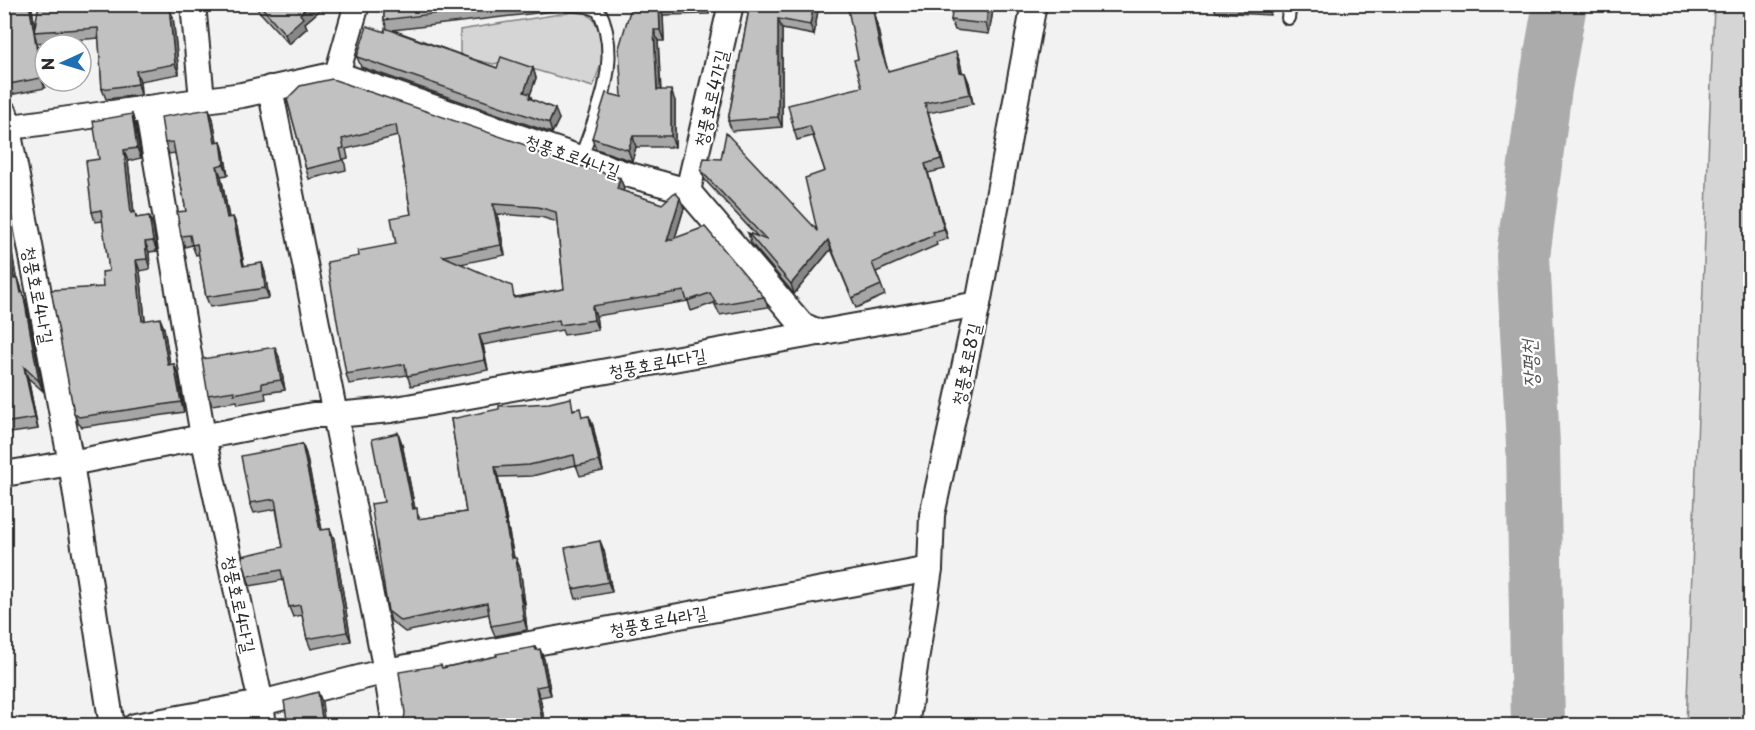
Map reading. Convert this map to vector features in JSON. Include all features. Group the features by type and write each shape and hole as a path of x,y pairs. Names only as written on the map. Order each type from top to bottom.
{"street":[{"path":"193,4 202,99"},
{"path":"337,74 357,4"},
{"name":"청풍호로4가길","path":"688,191 731,4"},
{"name":"청풍호로8길","path":"906,726 930,569 932,515 978,304 1034,4"},
{"name":"청풍호로4나길","path":"71,463 5,122 147,108 242,94 337,74 581,158 688,191"},
{"path":"270,88 395,726"},
{"path":"147,108 203,436"},
{"path":"688,191 802,325 821,333"},
{"name":"청풍호로4다길","path":"4,474 313,415 335,416 391,410 978,304"},
{"name":"청풍호로4다길","path":"203,436 262,714"},
{"path":"71,463 112,726"},
{"name":"청풍호로4라길","path":"135,726 262,714 386,671 930,569"}],"lane":[{"path":"1288,18 1290,4"},
{"path":"569,5 588,6 602,17 609,54 608,78 581,158"}],"shaded area":[{"path":"1714,5 1750,5 1750,725 1686,725"},
{"path":"572,12 586,13 594,20 600,32 603,58 593,87 505,61 494,64 460,57 460,30"}],"building":[{"path":"4,4 29,4 34,33 33,80 4,85"},
{"path":"39,4 157,4 157,7 169,7 175,64 136,71 138,84 102,89 98,28 34,32"},
{"path":"259,4 310,4 300,14 303,18 285,34"},
{"path":"384,4 512,4 384,20"},
{"path":"632,4 659,4 660,30 654,30 657,90 671,90 671,136 633,136 628,150 592,138 606,93 622,97 619,48"},
{"path":"750,4 814,4 810,25 778,19 778,117 728,121"},
{"path":"847,4 872,4 879,44 888,71 956,52 960,72 965,73 970,94 925,103 941,159 925,164 944,229 933,232 934,235 872,263 881,285 852,298 828,240 791,284 748,233 767,240 701,171 704,158 721,159 726,133 817,230 805,178 825,171 810,126 794,130 788,105 862,87 854,60 858,59"},
{"path":"953,4 989,4 986,24 951,20"},
{"path":"367,26 385,32 385,28 497,68 501,57 533,68 524,92 530,94 529,98 555,109 549,123 357,57"},
{"path":"332,79 537,149 536,152 620,178 617,189 662,204 676,193 680,198 667,241 705,227 764,297 717,305 710,293 687,301 684,291 592,306 594,320 560,325 559,320 479,335 485,360 407,376 405,364 346,374 327,262 359,256 358,251 396,244 391,218 411,214 396,125 342,139 344,148 340,149 343,160 306,169 287,99 300,86","holes":["493,204 538,207 556,212 564,289 514,298 512,286 443,256 501,245"]},
{"path":"209,109 215,142 221,141 224,164 217,166 227,218 233,217 243,266 262,263 265,288 206,297 197,244 192,245 190,235 181,236 177,212 186,211 173,142 165,143 161,117"},
{"path":"132,114 137,148 124,150 131,213 135,212 136,218 149,216 153,241 145,242 147,259 136,260 142,321 160,318 168,365 174,364 181,402 79,417 74,413 51,290 103,287 102,272 109,271 101,210 92,212 86,161 99,159 93,121"},
{"path":"6,230 14,279 18,278 21,293 23,292 39,381 24,367 35,418 4,423 4,231"},
{"path":"275,347 281,380 262,383 262,388 234,394 234,391 208,395 202,359"},
{"path":"571,398 573,410 580,408 582,417 589,416 599,461 576,466 574,455 529,465 495,467 512,558 516,558 524,620 491,626 487,603 401,621 388,611 371,504 384,502 372,439 398,433 413,509 417,508 418,519 466,512 451,419 499,409 499,406 549,403"},
{"path":"302,444 320,530 330,529 347,632 307,639 300,605 289,607 281,570 247,576 242,556 283,547 275,499 250,503 241,456"},
{"path":"600,541 608,582 573,589 565,548"},
{"path":"535,647 536,650 540,649 547,685 536,687 543,726 403,726 405,713 399,672 441,665 442,668"},
{"path":"318,692 323,726 288,726 284,701"}],"waterway":[{"name":"장평천","path":"1538,726 1533,445 1523,256 1545,88 1560,4"}]}
